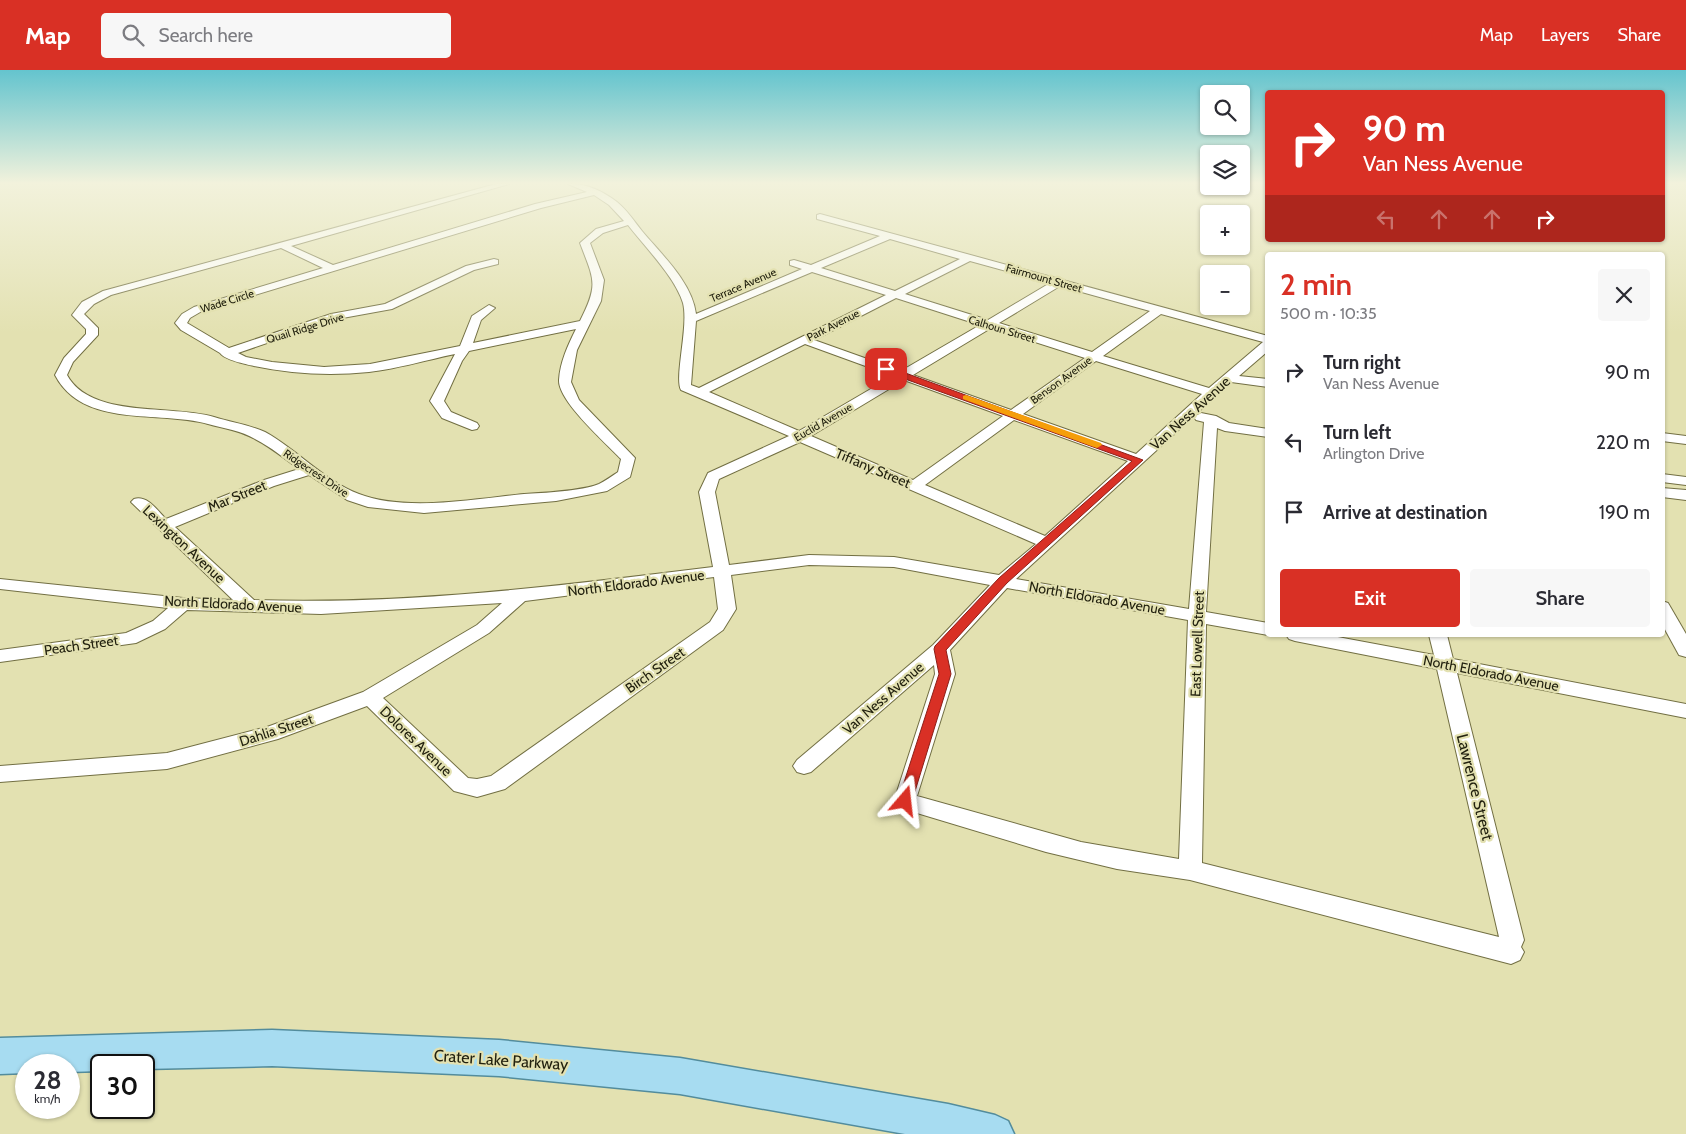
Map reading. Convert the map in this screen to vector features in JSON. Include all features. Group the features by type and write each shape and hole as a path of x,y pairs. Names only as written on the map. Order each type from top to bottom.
{"main road":[{"name":"Crater Lake Parkway","path":"0,1056 272,1048 499,1058 680,1076 948,1123 996,1134"}],"street":[{"path":"282,245 323,234"},
{"name":"Wade Circle","path":"446,234 198,309 186,316 181,323 184,328 226,353 242,360 272,366 324,371 370,368 583,324"},
{"path":"583,324 596,300 599,280 585,243 595,234"},
{"path":"639,234 676,281 688,302 690,320 684,382 686,387 698,393"},
{"name":"Fairmount Street","path":"880,234 1265,339"},
{"name":"Terrace Avenue","path":"690,320 888,236"},
{"path":"282,245 332,268"},
{"name":"Ridgecrest Drive","path":"282,245 126,287 92,300 81,308 78,316 92,328 92,335 68,361 61,375 67,387 81,399 98,406 207,419 259,435 352,498 373,504 424,508 556,496 602,488 625,474 628,458 573,401 565,382 571,350 583,324"},
{"name":"Park Avenue","path":"698,393 969,258"},
{"name":"Quail Ridge Drive","path":"226,353 335,316 388,307 470,268 494,262"},
{"name":"Calhoun Street","path":"794,263 1211,393"},
{"name":"Euclid Avenue","path":"713,476 799,437 1058,283"},
{"path":"472,426 449,418 440,411 437,401 456,361 465,348 476,318 489,308"},
{"name":"Benson Avenue","path":"915,485 1159,310"},
{"path":"804,340 1138,460"},
{"name":"Van Ness Avenue","path":"804,766 940,649 1003,581 1048,543 1211,393 1265,347"},
{"path":"1228,378 1265,383"},
{"name":"Tiffany Street","path":"698,393 1048,543"},
{"path":"1188,415 1211,419 1225,427 1265,433"},
{"path":"1211,419 1225,415 1265,421"},
{"name":"East Lowell Street","path":"1190,870 1197,616 1211,419"},
{"path":"1665,436 1686,440"},
{"name":"Mar Street","path":"165,525 269,483 311,470"},
{"name":"Birch Street","path":"462,785 477,788 497,783 717,626 727,609 707,492 713,476"},
{"path":"1665,478 1686,481"},
{"path":"1665,492 1686,495"},
{"name":"Lexington Avenue","path":"139,502 250,606"},
{"name":"North Eldorado Avenue","path":"0,584 183,604 321,608 520,596 810,560 894,562 1265,629"},
{"name":"Dahlia Street","path":"0,774 166,761 271,734 370,697 483,629 520,596"},
{"name":"Peach Street","path":"0,656 130,639 160,625 183,604"},
{"path":"1665,612 1686,651"},
{"name":"North Eldorado Avenue","path":"1305,637 1686,710"},
{"name":"Lawrence Street","path":"1190,870 1512,946 1438,637"},
{"path":"940,649 945,674 905,801 1057,847 1152,866 1190,870"},
{"name":"Dolores Avenue","path":"370,697 462,785"}],"slow traffic":[{"path":"966,398 1097,445"}],"route":[{"path":"886,369 1138,460 1048,543 1003,581 940,649 945,674 905,801"}]}
